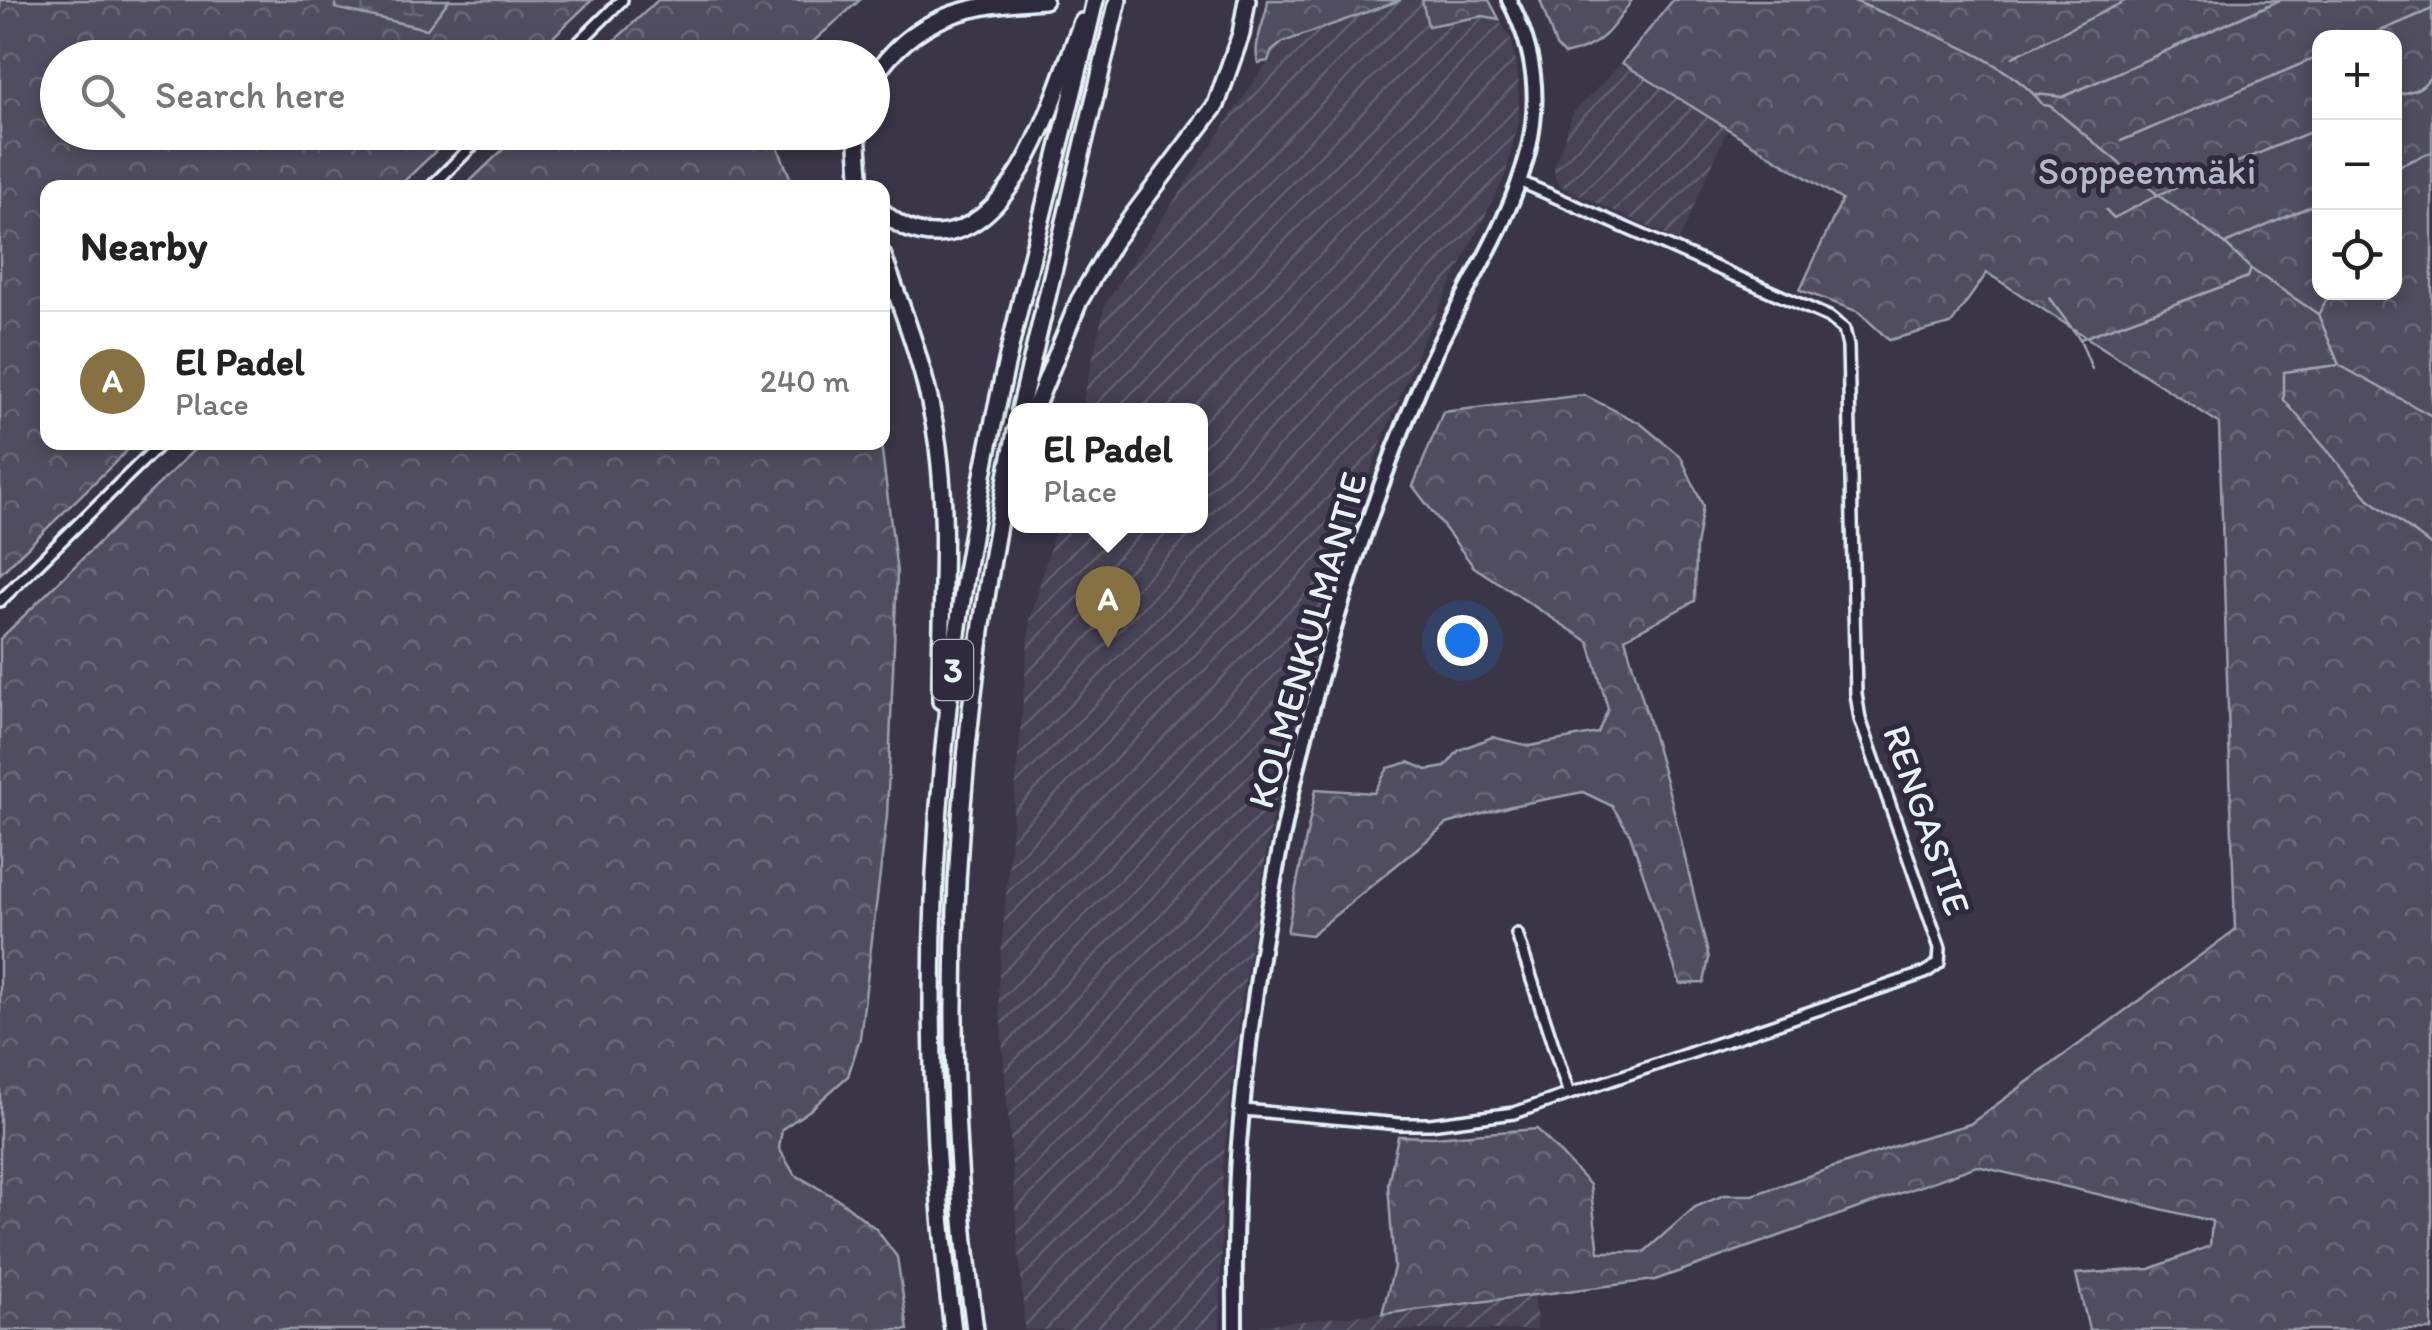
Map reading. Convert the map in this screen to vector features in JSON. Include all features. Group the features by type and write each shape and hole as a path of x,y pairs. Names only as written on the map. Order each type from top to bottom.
{"highway":[{"path":"890,56 930,23 977,6 1044,0"},
{"name":"3","path":"953,1330 934,1118 930,1001 942,746 980,488 1093,0"},
{"path":"1022,403 1118,0"},
{"path":"1037,403 1079,301 1113,242 1216,105 1242,34 1247,0"},
{"path":"890,218 903,227 933,234 972,226 996,207 1026,158 1086,23"},
{"path":"859,150 861,180"},
{"path":"890,276 922,363 938,446 943,532 942,746"},
{"name":"3","path":"975,1330 966,1263 956,1114 956,882 976,656 1008,469"},
{"path":"1000,506 1008,484"}],"street":[{"path":"581,40 622,0"},
{"name":"KOLMENKULMANTIE","path":"1235,1330 1238,1160 1243,1110 1258,972 1290,794 1335,627 1385,476 1422,380 1521,182 1534,126 1534,89 1526,36 1510,0"},
{"path":"438,180 468,150"},
{"name":"RENGASTIE","path":"1243,1110 1430,1124 1514,1113 1925,973 1939,963 1940,948 1858,706 1848,346 1844,329 1828,317 1521,182"},
{"path":"0,601 154,450"},
{"path":"1518,934 1569,1094"}],"shaded area":[{"path":"1401,0 1422,0 1428,26 1483,16 1499,19 1512,41 1518,73 1519,120 1505,176 1421,344 1375,459 1325,615 1277,790 1241,1004 1223,1166 1220,1330 1025,1330 998,987 1030,620 1054,533 1208,533 1208,403 1083,403 1105,304 1272,51 1283,42"},
{"path":"1622,63 1727,130 1679,241 1563,187 1555,179 1554,167 1573,113"},
{"path":"1535,1297 1537,1330 1260,1330 1260,1325"}],"green space":[{"path":"0,0 336,0 335,7 426,29 449,0 592,0 550,40 40,40 40,150 437,150 405,180 40,180 40,450 128,450 0,574"},
{"path":"336,0 449,0 427,29 335,8"},
{"path":"658,0 860,0 815,40 615,40"},
{"path":"1268,0 1401,0 1283,42 1272,51 1268,61 1258,63 1257,48"},
{"path":"1422,0 1489,0 1499,19 1483,16 1428,26"},
{"path":"1540,0 1632,0 1604,36 1564,55 1556,46"},
{"name":"Soppeenmäki","path":"1673,0 2432,0 2432,1330 2089,1330 2076,1274 2150,1269 2210,1246 2212,1221 1977,1166 1655,1280 1382,1314 1394,1267 1388,1184 1398,1136 1537,1129 1590,1185 1599,1252 1644,1252 1695,1207 1724,1195 1753,1195 1970,1124 2235,930 2219,423 1987,273 1951,324 1889,340 1859,312 1800,290 1842,200 1622,63"},
{"path":"502,150 779,150 791,180 471,180"},
{"path":"1584,395 1640,423 1681,457 1703,506 1696,547 1695,601 1625,638 1671,799 1709,958 1704,983 1680,984 1630,834 1612,806 1583,792 1447,824 1311,935 1287,932 1316,789 1374,793 1388,768 1409,762 1427,770 1445,767 1459,750 1492,737 1530,746 1598,733 1608,709 1589,642 1474,567 1413,486 1443,412"},
{"path":"194,450 882,450 897,573 887,816 860,1038 848,1076 782,1129 779,1148 794,1174 841,1201 876,1229 897,1257 908,1330 0,1330 0,639"}],"waterway":[{"path":"1852,0 1955,44 2006,72 2043,105 2050,106 2158,195 2225,244 2251,269 2318,314 2339,365 2432,416"},
{"path":"2013,57 2127,0"},
{"path":"2036,94 2063,97 2280,0"},
{"path":"2383,30 2432,9"},
{"path":"2121,141 2312,59"},
{"path":"2402,94 2421,87 2432,73"},
{"path":"2106,210 2114,218 2158,195 2312,131"},
{"path":"2402,165 2432,152"},
{"path":"2227,243 2312,206"},
{"path":"2080,339 2248,277 2251,269"},
{"path":"2049,298 2080,339 2092,369"},
{"path":"2319,313 2326,300"},
{"path":"2339,365 2284,372 2284,400 2369,499 2432,546"}],"place":[{"name":"El Padel","path":"1108,648"}]}
